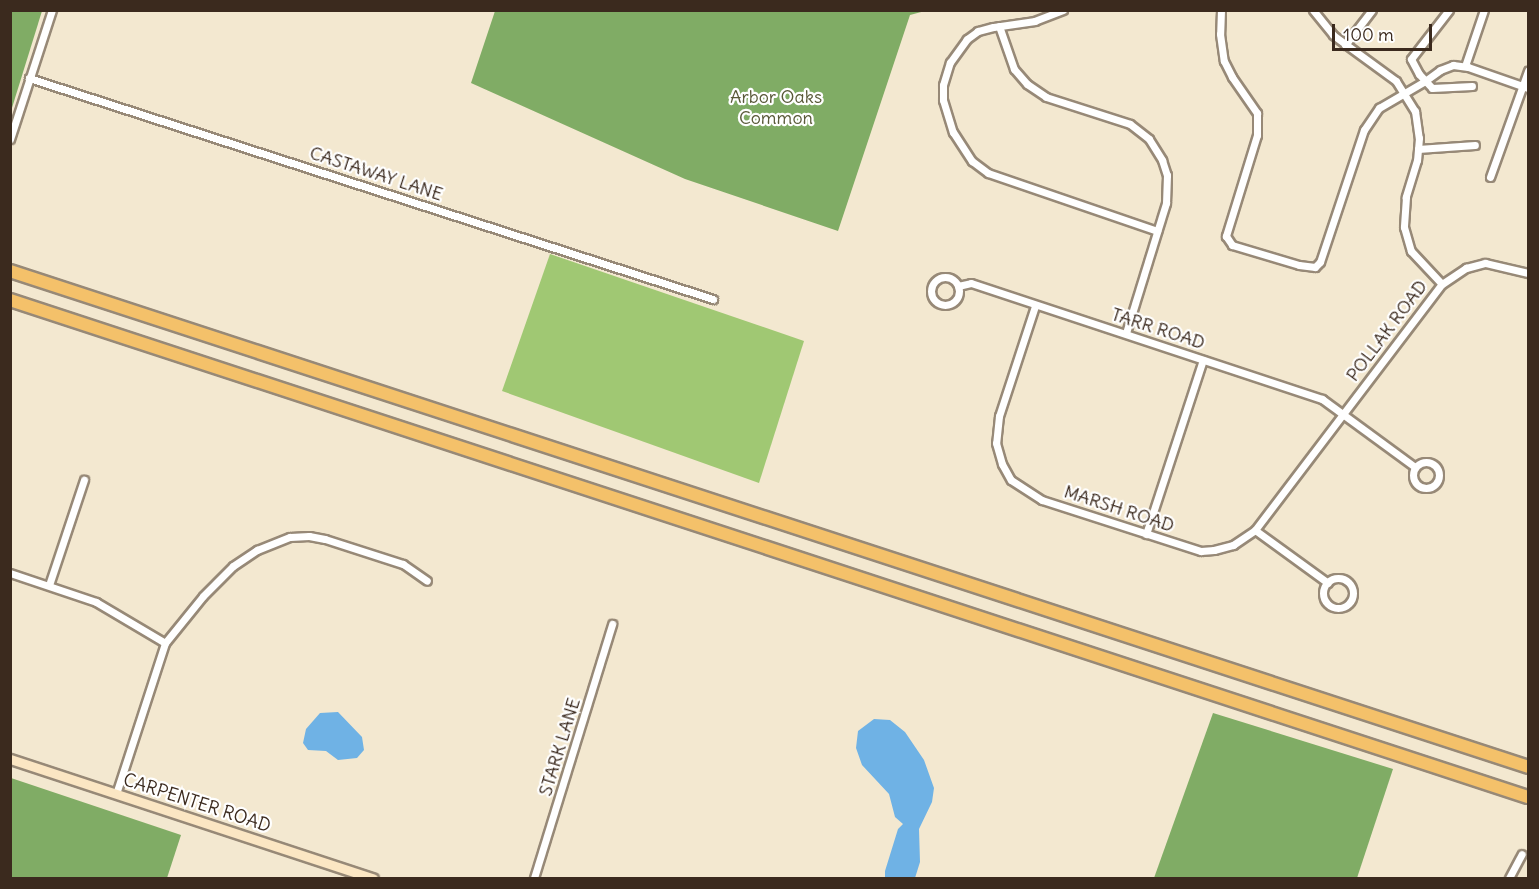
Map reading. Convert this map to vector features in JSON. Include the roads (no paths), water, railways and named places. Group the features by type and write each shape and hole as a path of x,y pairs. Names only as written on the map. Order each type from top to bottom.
{"highway":[{"path":"10,271 1528,767"},
{"path":"10,300 1528,797"}],"main road":[{"name":"CARPENTER ROAD","path":"10,759 373,879"}],"street":[{"path":"10,140 52,10"},
{"path":"1063,10 1035,21 999,26 978,32 967,39 957,51 944,75 943,100 953,132 972,161 988,173 1157,231"},
{"path":"1221,10 1220,34 1224,61 1232,77 1257,113 1257,135 1226,236 1232,245 1315,267 1320,262 1369,118 1379,108 1440,70 1453,66 1465,66 1526,87"},
{"path":"1313,10 1333,35 1383,69 1405,92 1415,111 1418,148 1406,197 1404,227 1411,251 1442,284"},
{"path":"1345,45 1372,10"},
{"path":"1449,10 1411,59 1432,88 1472,86"},
{"path":"1465,66 1484,10"},
{"path":"999,26 1011,61 1027,84 1046,96 1130,124 1149,140 1162,160 1167,175 1166,203 1126,333"},
{"path":"1490,177 1526,87 1528,71"},
{"name":"CASTAWAY LANE","path":"29,78 713,299"},
{"path":"1418,148 1475,145"},
{"name":"POLLAK ROAD","path":"1344,414 1442,284 1466,268 1485,263 1528,273"},
{"path":"948,277 958,286 957,299 950,305 936,303 931,294 932,285 938,278 948,277"},
{"name":"TARR ROAD","path":"958,286 971,283 1313,396 1344,414 1415,467"},
{"name":"MARSH ROAD","path":"1035,306 999,416 996,443 1002,464 1011,480 1042,500 1202,551 1233,545 1255,530 1344,414"},
{"path":"1146,534 1203,360"},
{"path":"49,585 84,480"},
{"path":"1255,530 1328,583"},
{"path":"116,794 165,643 203,596 232,566 257,549 290,537 309,536 404,564 427,581"},
{"path":"10,573 96,602 141,626 165,643"},
{"path":"1337,579 1350,584 1353,593 1347,606 1337,608 1325,601 1323,591 1328,583 1337,579"},
{"name":"STARK LANE","path":"534,879 612,624"},
{"path":"1509,879 1522,854"}],"water":[{"path":"338,712 362,737 364,750 357,758 338,760 326,751 308,750 303,743 306,729 320,713"},
{"path":"874,719 890,720 905,732 924,760 934,788 932,802 919,829 920,862 915,878 885,878 898,829 903,824 895,817 889,794 862,765 856,748 858,731"}],"park label":[{"name":"Arbor Oaks Common","path":"776,108"}]}
